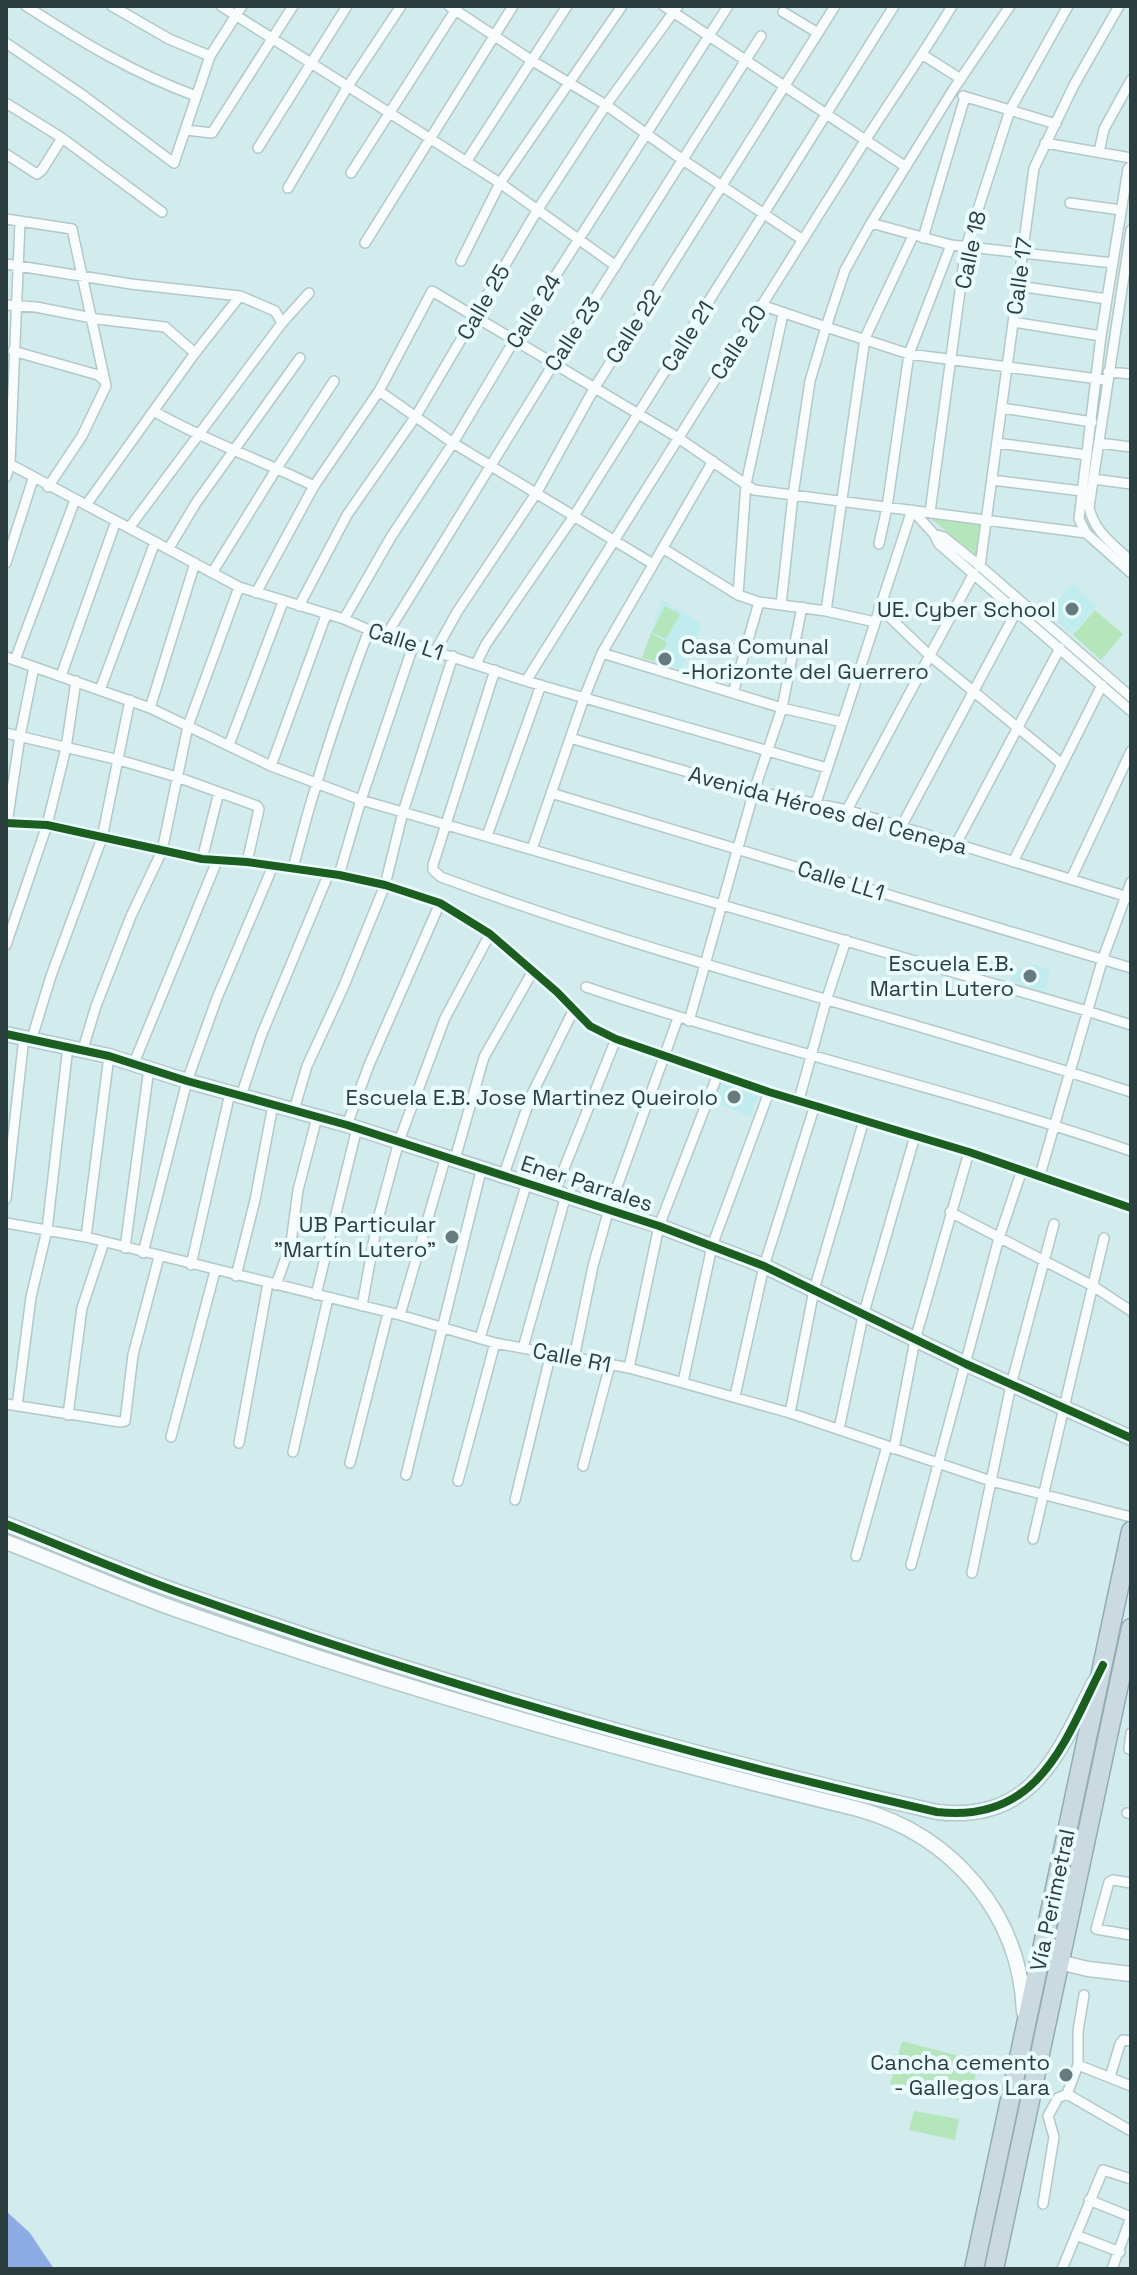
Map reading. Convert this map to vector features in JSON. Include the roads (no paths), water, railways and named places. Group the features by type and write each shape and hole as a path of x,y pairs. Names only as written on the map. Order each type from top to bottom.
{"highway":[{"name":"Vía Perimetral","path":"974,2269 1131,1531"},
{"name":"Vía Perimetral","path":"994,2269 1131,1628"},
{"path":"1004,2269 1005,2222"}],"street":[{"path":"26,6 107,57 196,96"},
{"path":"112,6 169,39 210,56"},
{"path":"221,6 500,183 616,266"},
{"path":"6,43 84,96 172,163 177,160 210,56 242,6"},
{"path":"186,130 210,134 293,6"},
{"path":"258,148 347,6"},
{"path":"288,188 348,86 401,6"},
{"path":"365,243 513,6"},
{"path":"466,162 567,6"},
{"path":"461,261 500,183 622,6"},
{"path":"664,6 676,9 745,61 906,167"},
{"name":"Calle 24","path":"344,619 391,537 453,443 515,339 728,6"},
{"name":"Calle 22","path":"436,650 457,612 537,492 595,387 835,6"},
{"name":"Calle 21","path":"476,664 486,644 639,414 894,6"},
{"name":"Calle 20","path":"526,681 677,437 952,6"},
{"path":"781,605 810,381 845,270 953,90 1010,6"},
{"name":"Calle 18","path":"930,512 966,247 1010,110 1068,6"},
{"name":"Calle 17","path":"977,569 987,520 1034,168 1119,6"},
{"path":"351,173 454,7 531,60 606,105 803,240"},
{"name":"Calle 25","path":"299,606 347,515 416,416 538,209 606,105 676,9"},
{"path":"783,12 818,33"},
{"name":"Calle 23","path":"387,634 761,36"},
{"path":"923,55 961,79"},
{"path":"1099,152 1104,129 1131,80"},
{"path":"953,90 965,97 1056,124"},
{"path":"826,611 865,338 918,237 965,97"},
{"path":"6,103 62,138 162,212"},
{"path":"6,154 37,174 62,138"},
{"path":"1045,143 1131,158"},
{"path":"1131,166 1128,169 1101,336 1103,377 1099,443 1089,507 1092,522 1098,531 1131,561"},
{"path":"1070,203 1121,210"},
{"path":"6,219 72,229 105,381 105,390 82,436 48,487"},
{"path":"6,477 10,306 19,266 20,222"},
{"path":"871,223 951,245 1113,263"},
{"path":"1131,231 1127,280 1092,422 1079,519 1086,533 1131,573"},
{"path":"879,544 909,354 951,245"},
{"path":"6,264 131,284 240,296 275,311 282,323"},
{"path":"1110,278 1127,280"},
{"path":"1018,286 1107,299"},
{"path":"256,593 314,486 379,391 430,292 435,292 677,437 754,490 1086,533"},
{"path":"129,528 196,435 282,323 309,293"},
{"path":"86,505 195,353 240,296"},
{"path":"761,305 909,354 1103,377 1131,374"},
{"path":"10,306 165,327 195,353"},
{"path":"738,595 746,484 783,314"},
{"path":"1013,322 1101,336"},
{"path":"10,354 98,375 105,381"},
{"path":"169,548 300,358"},
{"path":"212,573 334,381"},
{"path":"379,391 453,443 653,564"},
{"path":"1002,408 1092,422"},
{"path":"155,412 196,435 314,486"},
{"path":"997,443 1087,455"},
{"path":"1099,443 1131,447"},
{"path":"532,849 602,653 713,461"},
{"name":"Calle L1","path":"8,463 239,587 526,681 827,768"},
{"path":"6,563 33,479"},
{"path":"1093,479 1131,484"},
{"path":"992,480 1082,491"},
{"path":"75,500 10,658 150,708 271,766 361,800 1131,1025"},
{"path":"912,510 939,544 977,569 1131,697"},
{"path":"816,803 912,510"},
{"path":"61,676 116,521"},
{"path":"100,690 155,542"},
{"path":"664,549 738,595 759,602 826,611 875,622"},
{"path":"150,708 195,563"},
{"path":"977,569 1017,610 1131,711"},
{"path":"847,810 977,569"},
{"path":"17,1406 31,1297 47,1230 75,1048 162,851 188,726 239,587"},
{"path":"229,745 283,602"},
{"path":"733,693 759,602"},
{"path":"574,1358 593,1266 609,1209 665,1055 684,1020 704,965 754,791 782,708 802,607"},
{"path":"879,607 929,655 1062,764"},
{"path":"901,827 1017,610"},
{"path":"271,766 326,615"},
{"path":"293,868 315,784 369,630"},
{"path":"191,1265 235,1095 334,874 414,643"},
{"path":"956,844 1060,648"},
{"path":"602,653 782,708 842,722"},
{"path":"294,1110 307,1066 385,885 403,812 453,656"},
{"path":"34,667 7,823 47,825 202,859 334,874 385,885 440,903 490,934 590,1026 616,1039 769,1092 1040,1175 1131,1208"},
{"path":"495,670 433,870 441,877 519,907 704,965 1069,1071 1131,1092"},
{"path":"6,945 47,825 66,748 76,681"},
{"path":"487,836 541,685"},
{"path":"1013,862 1102,685"},
{"path":"6,1199 28,1038 102,838 130,700"},
{"path":"6,733 119,760 259,807 247,862"},
{"name":"Avenida Héroes del Cenepa","path":"570,738 754,791 847,810 1128,897"},
{"path":"1071,879 1131,751"},
{"path":"202,859 219,792"},
{"name":"Calle LL1","path":"551,793 1131,968"},
{"path":"125,1248 141,1066 217,861"},
{"path":"143,1253 187,1081 217,998 273,866"},
{"path":"1040,1175 1103,958 1131,882"},
{"path":"316,1295 352,1127 369,1065 440,903"},
{"path":"362,1306 377,1223 399,1141 445,1018 490,934"},
{"path":"799,1100 846,940"},
{"path":"400,1315 484,1057 533,971"},
{"path":"586,987 684,1020 1055,1125 1131,1151"},
{"path":"504,1174 531,1096 574,1009"},
{"name":"Ener Parrales","path":"6,1034 109,1056 352,1127 659,1226 764,1266 863,1316 1131,1438"},
{"path":"523,1348 560,1193 616,1039"},
{"path":"86,1237 109,1056"},
{"path":"629,1368 659,1226 718,1074"},
{"path":"683,1382 712,1246 769,1092"},
{"path":"236,1276 255,1200 273,1105"},
{"path":"735,1396 764,1266 815,1105"},
{"path":"239,1443 272,1284 289,1249 298,1190 317,1117"},
{"path":"790,1413 814,1290 864,1120"},
{"path":"839,1429 863,1316 915,1136"},
{"path":"856,1556 891,1447 915,1340 969,1152"},
{"path":"406,1475 482,1167"},
{"path":"911,1565 999,1238 1022,1170"},
{"path":"480,1338 527,1182"},
{"path":"950,1212 1093,1286 1131,1311"},
{"name":"Calle R1","path":"6,1223 86,1237 400,1315 495,1343 629,1368 683,1382 790,1413 991,1481 1131,1517"},
{"path":"972,1573 1011,1385 1054,1224"},
{"path":"1033,1539 1041,1494 1065,1409 1104,1238"},
{"path":"68,1415 82,1308 104,1242"},
{"path":"6,1404 125,1421 133,1355 159,1257"},
{"path":"171,1437 215,1271"},
{"path":"293,1452 328,1298"},
{"path":"350,1463 388,1313"},
{"path":"458,1481 495,1343"},
{"path":"515,1500 551,1353"},
{"path":"583,1466 610,1365"},
{"path":"6,1524 161,1585 595,1733 617,1748 687,1758 937,1812 969,1813 1001,1806 1034,1784 1059,1752 1103,1665"},
{"path":"6,1542 156,1601 424,1692 595,1733 621,1732 687,1758 877,1814 930,1841 973,1880 995,1913 1010,1949 1023,1995 1022,2043"},
{"path":"1130,1750 1131,1733"},
{"path":"1131,1883 1109,1882 1096,1929 1131,1935"},
{"path":"1059,1962 1131,1974"},
{"path":"1043,2204 1054,2137 1048,2116 1058,2098 1067,2094 1078,2065 1078,2031 1084,1995"},
{"path":"1110,2077 1120,2044 1123,2040 1131,2041"},
{"path":"1078,2065 1131,2086"},
{"path":"1067,2094 1131,2131"},
{"path":"1062,2269 1103,2170 1131,2179"},
{"path":"1089,2200 1131,2217 1115,2268"},
{"path":"1076,2235 1120,2252"}],"water":[{"path":"6,2211 30,2233 54,2269 6,2269"}],"place":[{"name":"UE. Cyber School","path":"1072,609"},
{"name":"Casa Comunal -Horizonte del Guerrero","path":"665,659"},
{"name":"Escuela E.B. Martin Lutero","path":"1030,976"},
{"name":"Escuela E.B. Jose Martinez Queirolo","path":"734,1097"},
{"name":"UB Particular \"Martín Lutero\"","path":"452,1237"},
{"name":"Cancha cemento - Gallegos Lara","path":"1066,2075"}]}
